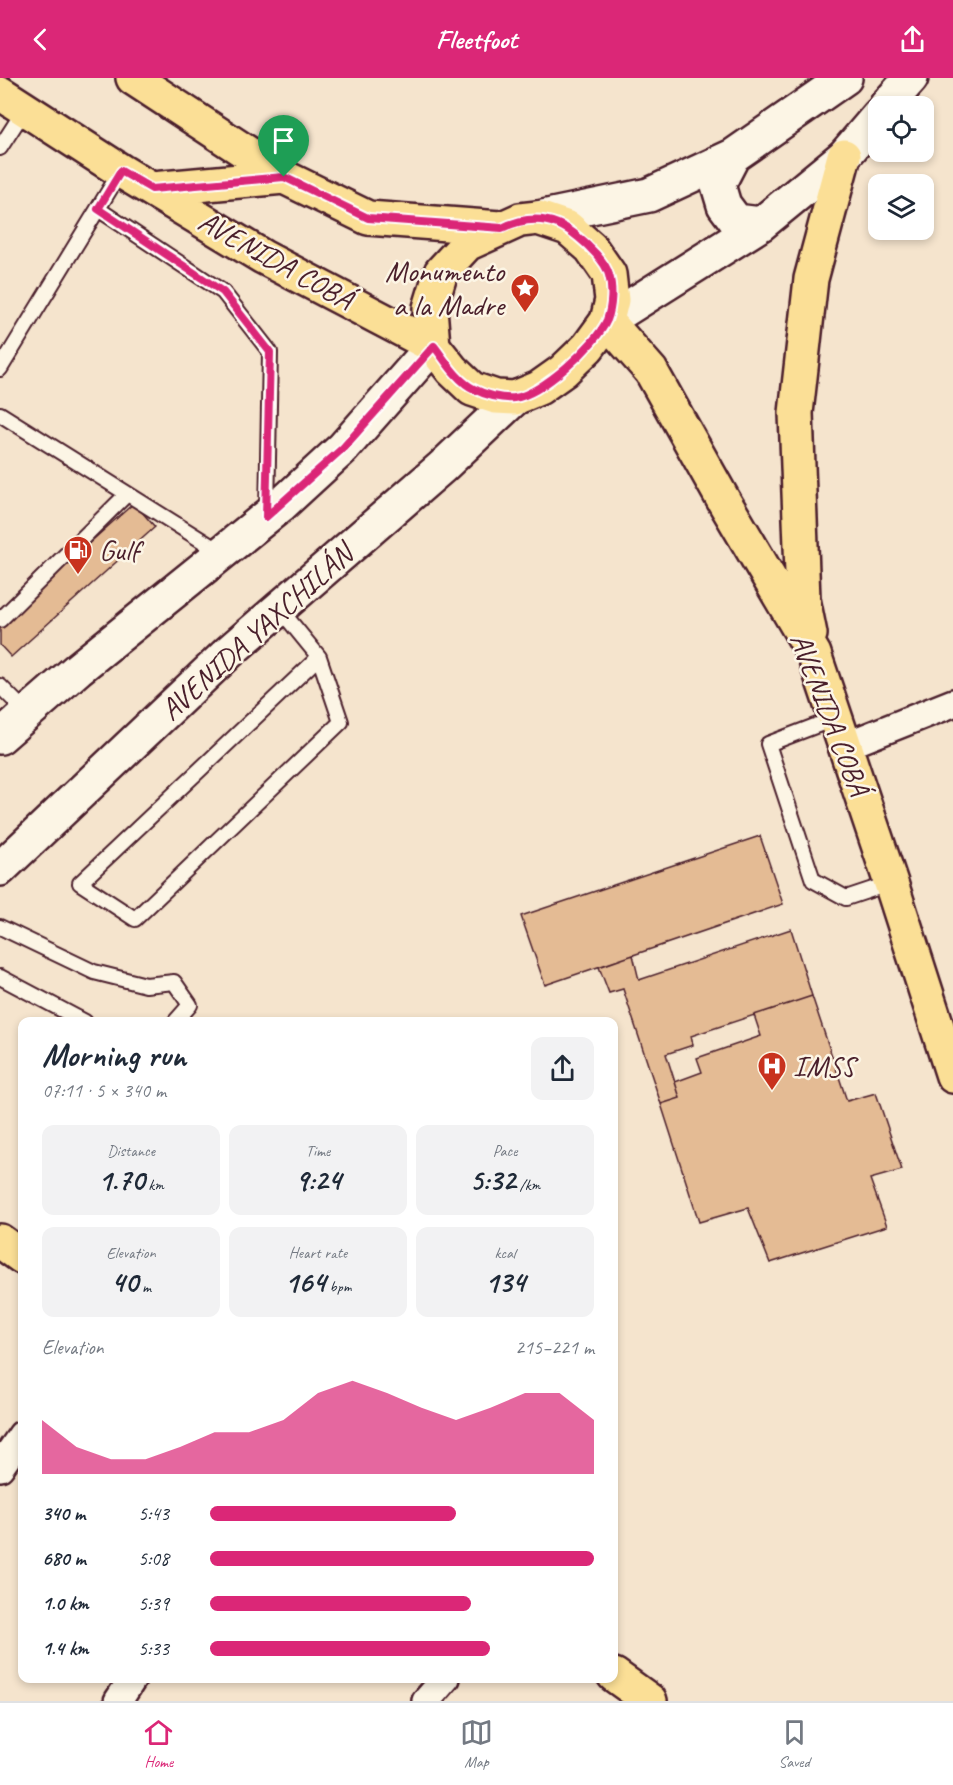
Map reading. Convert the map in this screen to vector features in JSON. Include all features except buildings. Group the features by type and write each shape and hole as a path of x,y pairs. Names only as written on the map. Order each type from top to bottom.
{"main road":[{"path":"133,78 284,177 368,218 502,228"},
{"path":"895,96 911,78"},
{"path":"838,80 733,156 649,195 520,220 467,244 441,272 430,308 434,346 452,370 472,389 496,397 515,398 539,388 563,371 588,347 607,321 761,224 844,156 868,128"},
{"name":"AVENIDA COBÁ","path":"12,101 121,171 263,256 434,346"},
{"path":"733,156 718,185 724,205 736,221 761,224"},
{"path":"814,654 803,598 796,413 812,279 844,156"},
{"path":"152,189 284,177"},
{"path":"538,218 568,228 591,248 609,274 612,300 607,321"},
{"name":"AVENIDA COBÁ","path":"607,321 651,371 814,654 891,884 945,1022 953,1076"},
{"path":"0,737 87,661 266,517 343,448 434,346"},
{"name":"AVENIDA YAXCHILÁN","path":"0,869 229,652 442,467 515,398"},
{"path":"0,1241 18,1254"},
{"path":"618,1678 650,1701"}],"street":[{"path":"841,732 953,703"},
{"path":"0,1467 18,1441"},
{"path":"118,1701 130,1683"},
{"path":"426,1701 442,1683"}],"lane":[{"path":"0,148 12,101"},
{"path":"0,369 121,171"},
{"path":"98,209 223,292 270,352 266,517"},
{"path":"0,414 222,553"},
{"path":"0,620 127,494"},
{"path":"279,608 319,657 341,722 135,919 80,883 319,657"},
{"path":"0,686 27,713"},
{"path":"841,732 768,744 813,880 846,898 891,884"},
{"path":"0,927 94,972 146,984 174,982 190,1005 179,1017"},
{"path":"0,977 76,1017"}],"place":[{"name":"Monumento a la Madre","path":"525,314"},
{"name":"Gulf","path":"78,576"},
{"name":"IMSS","path":"772,1092"}],"route":[{"path":"121,171 152,189 284,177 368,218 502,228 520,220 538,218 568,228 591,248 609,274 612,300 607,321 588,347 563,371 539,388 515,398 496,397 472,389 452,370 434,346 343,448 266,517 270,352 223,292 98,209 121,171"}]}
